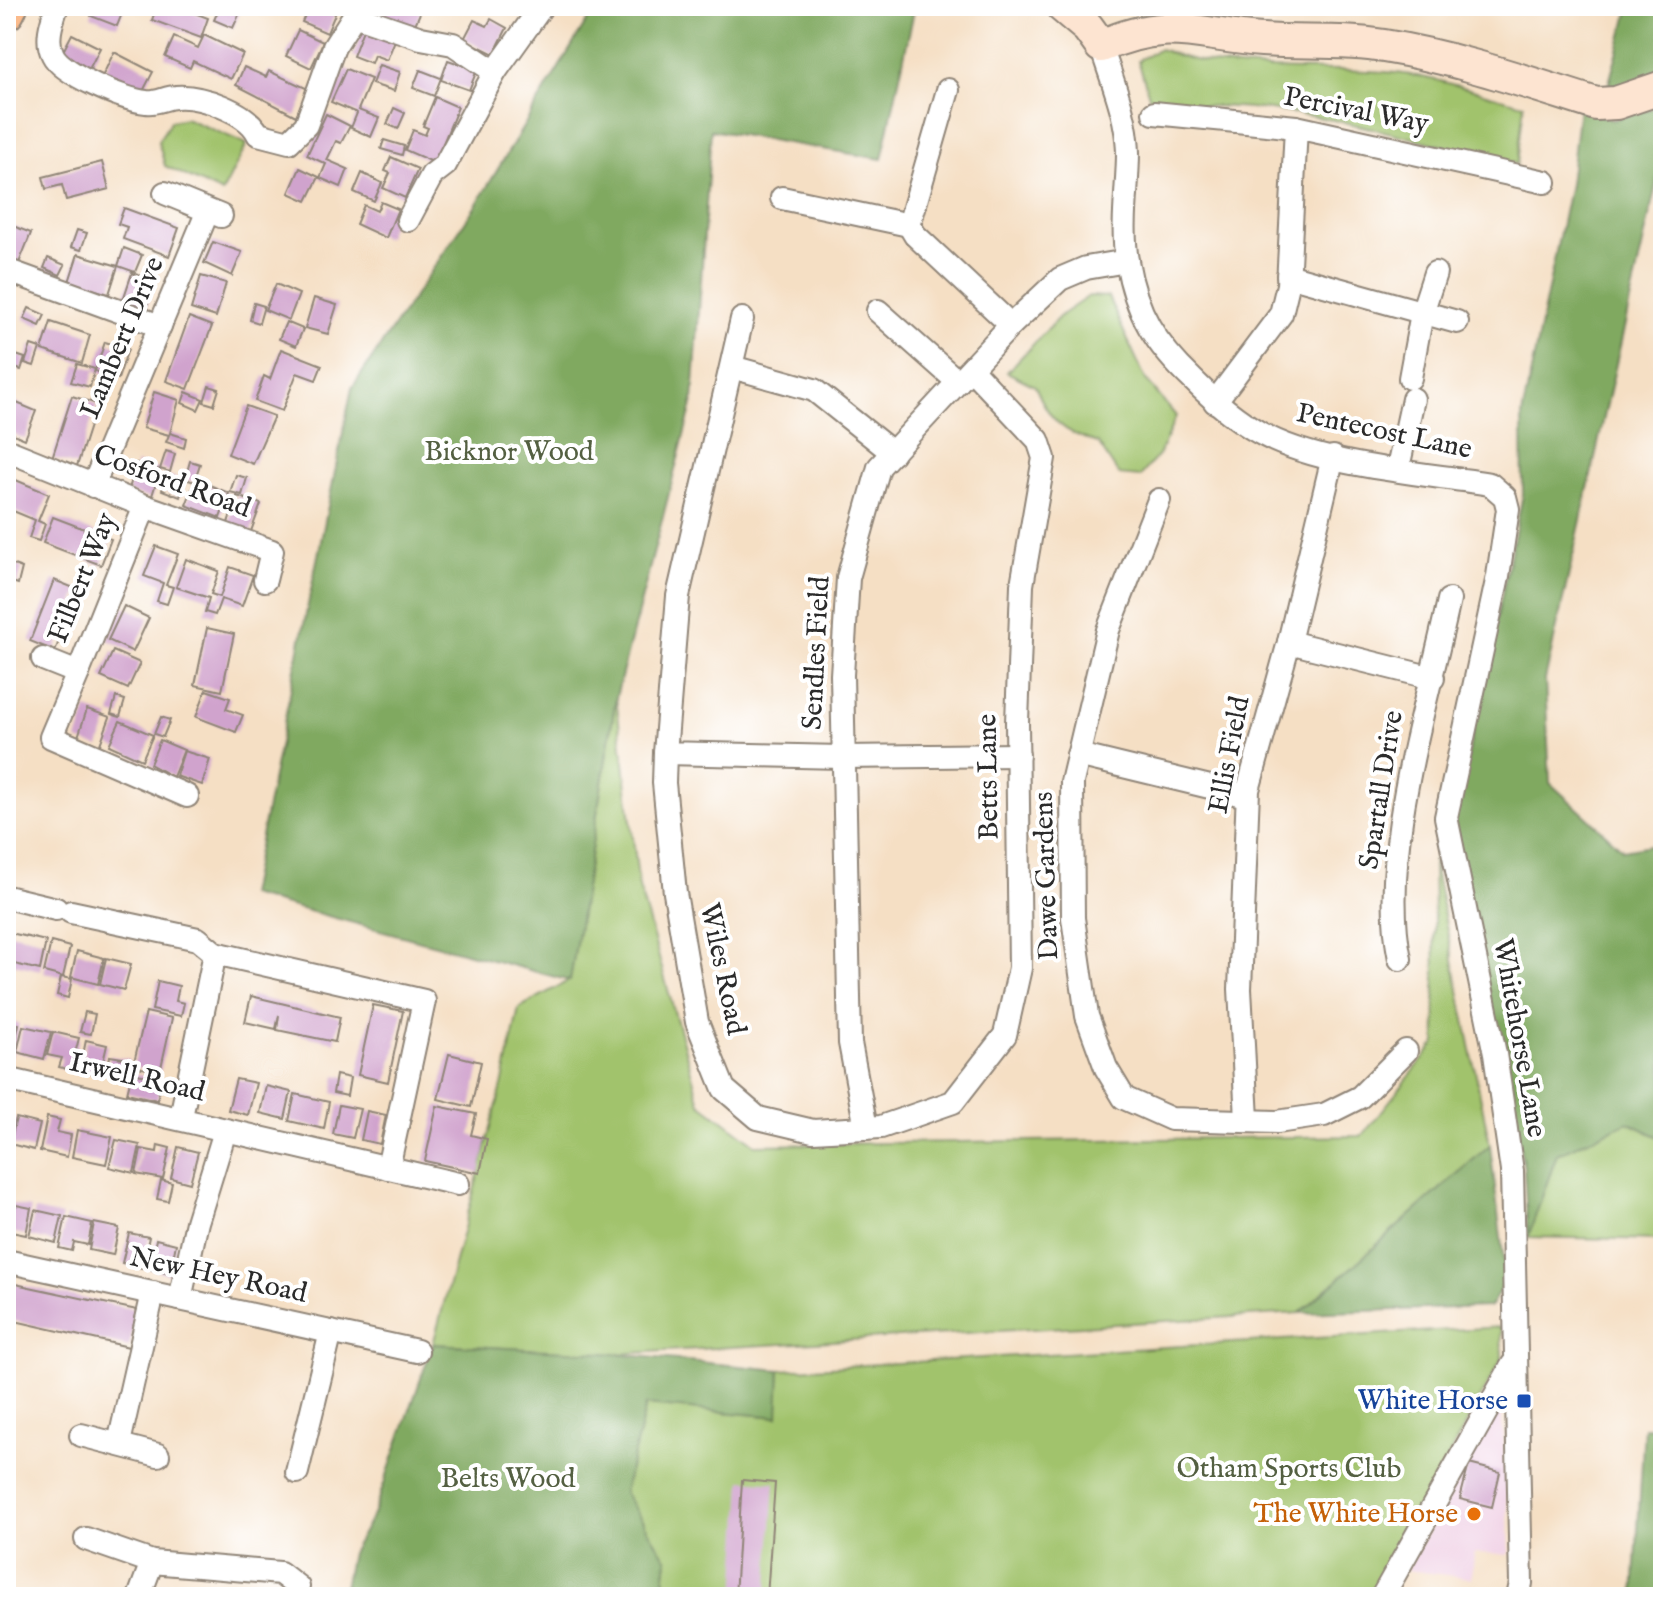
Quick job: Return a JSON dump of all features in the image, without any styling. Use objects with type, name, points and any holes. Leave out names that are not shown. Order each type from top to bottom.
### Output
[{"type":"main road","points":[[6,12],[9,6]]},
{"type":"street","points":[[57,6],[49,42],[52,55],[66,70],[147,103],[186,97],[220,106],[254,126],[258,134],[289,142],[306,125],[334,47],[357,10],[421,38],[453,44],[495,72]]},
{"type":"street","points":[[408,220],[432,175],[445,165],[495,72],[542,6]]},
{"type":"street","points":[[1062,6],[1088,28],[1101,46],[1130,33],[1181,27],[1262,40],[1327,40],[1383,45],[1469,63],[1596,104],[1616,103],[1663,87]]},
{"type":"street","name":"Pentecost Lane","points":[[1101,46],[1124,115],[1128,150],[1124,235],[1127,261],[1136,302],[1161,350],[1215,402],[1261,433],[1333,457],[1490,484],[1505,497]]},
{"type":"street","points":[[909,225],[948,90]]},
{"type":"street","name":"Percival Way","points":[[1154,113],[1296,127],[1545,182]]},
{"type":"street","points":[[1215,402],[1281,314],[1288,275],[1296,127]]},
{"type":"street","name":"Lambert Drive","points":[[93,486],[160,326],[215,215],[165,193]]},
{"type":"street","points":[[782,198],[909,225],[915,235],[1011,325]]},
{"type":"street","name":"Sendles Field","points":[[866,1128],[850,1043],[842,757],[848,578],[879,467],[1011,325],[1060,279],[1086,268],[1127,261]]},
{"type":"street","points":[[6,270],[160,326]]},
{"type":"street","points":[[1398,468],[1422,313],[1435,273]]},
{"type":"street","points":[[1288,275],[1457,322]]},
{"type":"street","name":"Betts Lane","points":[[866,1128],[881,1127],[953,1102],[1005,1035],[1020,968],[1018,755],[1022,585],[1044,458],[1038,440],[965,376],[878,311]]},
{"type":"street","name":"Wiles Road","points":[[742,319],[678,596],[664,783],[675,893],[695,1008],[724,1089],[758,1118],[813,1131],[866,1128]]},
{"type":"street","points":[[732,367],[814,390],[893,453]]},
{"type":"street","name":"Cosford Road","points":[[6,450],[145,506],[272,551],[265,580]]},
{"type":"street","name":"Ellis Field","points":[[1247,1119],[1240,974],[1247,796],[1289,642],[1333,457]]},
{"type":"street","name":"Whitehorse Lane","points":[[1505,497],[1508,509],[1498,576],[1446,817],[1495,1054],[1512,1171],[1521,1583],[1518,1597]]},
{"type":"street","name":"Dawe Gardens","points":[[1159,500],[1108,630],[1072,782],[1073,918],[1087,1016],[1106,1068],[1124,1098],[1171,1119],[1277,1122],[1324,1115],[1360,1097],[1406,1051]]},
{"type":"street","name":"Filbert Way","points":[[145,506],[51,737],[187,796]]},
{"type":"street","name":"Spartall Drive","points":[[1400,959],[1396,938],[1398,844],[1416,746],[1449,600]]},
{"type":"street","name":"Spartall Drive","points":[[1289,642],[1433,678]]},
{"type":"street","name":"Filbert Way","points":[[43,659],[78,673]]},
{"type":"street","points":[[665,753],[842,757],[1018,755]]},
{"type":"street","name":"Dawe Gardens","points":[[1078,755],[1247,796]]},
{"type":"street","points":[[6,897],[198,939],[215,953],[424,1001],[388,1168]]},
{"type":"street","points":[[181,1117],[215,953]]},
{"type":"street","name":"Irwell Road","points":[[6,1079],[181,1117],[225,1131],[197,1222],[180,1299]]},
{"type":"street","points":[[225,1131],[458,1184]]},
{"type":"street","name":"New Hey Road","points":[[6,1261],[417,1351]]},
{"type":"street","points":[[119,1443],[153,1293]]},
{"type":"street","points":[[297,1472],[331,1332]]},
{"type":"street","points":[[1382,1597],[1514,1362]]},
{"type":"street","points":[[81,1435],[158,1455]]},
{"type":"street","points":[[86,1539],[152,1562],[280,1573],[298,1587]]},
{"type":"street","points":[[139,1597],[152,1562]]},
{"type":"shaded area","points":[[1501,1402],[1510,1554],[1474,1553],[1472,1578],[1407,1570]]},
{"type":"green space","name":"Bicknor Wood","points":[[596,6],[915,6],[882,159],[711,130],[693,401],[616,697],[570,981],[249,895],[352,388],[475,207]]},
{"type":"green space","points":[[1630,6],[1663,6],[1663,78],[1606,94]]},
{"type":"green space","points":[[1160,49],[1219,65],[1404,74],[1524,104],[1517,164],[1382,131],[1290,113],[1244,107],[1153,109],[1138,60]]},
{"type":"green space","points":[[1663,105],[1663,176],[1658,177],[1545,680],[1550,783],[1623,850],[1663,843],[1663,1139],[1628,1122],[1557,1154],[1528,1237],[1524,1168],[1454,821],[1523,495],[1522,415],[1570,184],[1579,107],[1612,120]]},
{"type":"green space","points":[[185,118],[247,144],[222,193],[165,166],[158,141],[171,121]]},
{"type":"green space","points":[[1089,296],[1108,297],[1146,380],[1176,416],[1160,453],[1140,477],[1119,475],[1098,443],[1066,430],[1046,408],[1035,386],[1007,372],[1061,315]]},
{"type":"green space","points":[[616,697],[639,887],[700,1103],[756,1145],[1362,1136],[1436,1043],[1433,860],[1490,1145],[1300,1313],[615,1354],[433,1344],[502,1086],[519,1008],[570,980]]},
{"type":"green space","points":[[1628,1122],[1663,1139],[1663,1240],[1528,1237],[1557,1154]]},
{"type":"green space","points":[[1490,1145],[1506,1280],[1490,1307],[1300,1313]]},
{"type":"green space","name":"Otham Sports Club","points":[[1501,1327],[1502,1358],[1372,1597],[662,1597],[667,1560],[624,1492],[646,1405],[777,1417],[780,1370]]},
{"type":"green space","name":"Belts Wood","points":[[433,1344],[604,1353],[780,1370],[778,1417],[646,1405],[624,1492],[667,1560],[662,1597],[342,1597],[351,1553],[373,1515]]},
{"type":"green space","points":[[1644,1427],[1663,1428],[1663,1597],[1634,1597]]},
{"type":"building","points":[[94,6],[125,6],[117,26],[91,16]]},
{"type":"building","points":[[157,6],[176,6],[208,18],[201,38],[152,20]]},
{"type":"building","points":[[220,6],[243,6],[233,28],[214,20]]},
{"type":"building","points":[[309,6],[338,7],[327,33],[302,22]]},
{"type":"building","points":[[381,6],[423,6],[411,34],[375,19]]},
{"type":"building","points":[[491,19],[507,28],[494,54],[464,39],[474,20],[487,26]]},
{"type":"building","points":[[364,27],[395,40],[387,60],[374,55],[371,63],[353,56]]},
{"type":"building","points":[[298,30],[323,42],[311,68],[286,56]]},
{"type":"building","points":[[72,34],[100,48],[86,75],[58,61]]},
{"type":"building","points":[[204,35],[243,54],[231,79],[193,61],[190,68],[165,57],[174,37],[198,48]]},
{"type":"building","points":[[114,52],[153,72],[139,99],[101,79]]},
{"type":"building","points":[[448,60],[477,70],[469,90],[441,80]]},
{"type":"building","points":[[379,65],[400,72],[394,91],[372,84]]},
{"type":"building","points":[[244,67],[266,77],[269,71],[308,89],[296,116],[236,85]]},
{"type":"building","points":[[346,69],[371,79],[358,110],[379,118],[371,137],[351,128],[357,113],[331,102]]},
{"type":"building","points":[[420,70],[441,78],[434,96],[413,88]]},
{"type":"building","points":[[435,97],[458,107],[435,163],[405,150],[413,130],[425,135],[428,128],[423,126]]},
{"type":"building","points":[[394,108],[405,113],[398,129],[387,124]]},
{"type":"building","points":[[326,114],[350,126],[341,143],[336,141],[327,160],[348,169],[341,187],[320,178],[326,164],[307,155]]},
{"type":"building","points":[[384,140],[404,146],[402,155],[381,149]]},
{"type":"building","points":[[391,157],[418,169],[405,198],[383,188],[390,173],[385,171]]},
{"type":"building","points":[[102,162],[109,189],[66,200],[62,185],[46,189],[43,177]]},
{"type":"building","points":[[300,168],[319,177],[307,201],[289,193]]},
{"type":"building","points":[[362,173],[382,183],[374,201],[354,192]]},
{"type":"building","points":[[381,202],[398,209],[386,238],[356,224],[364,205],[377,211]]},
{"type":"building","points":[[124,208],[179,228],[169,256],[123,239],[127,227],[118,224]]},
{"type":"building","points":[[6,214],[11,216],[8,224],[31,233],[19,263],[6,258]]},
{"type":"building","points":[[77,230],[87,233],[81,250],[71,247]]},
{"type":"building","points":[[213,242],[242,252],[232,276],[204,263]]},
{"type":"building","points":[[124,248],[142,255],[135,272],[118,266]]},
{"type":"building","points":[[78,254],[118,266],[109,294],[69,282]]},
{"type":"building","points":[[48,258],[65,265],[60,275],[44,268]]},
{"type":"building","points":[[132,273],[156,281],[145,311],[122,303]]},
{"type":"building","points":[[201,276],[226,283],[216,317],[191,309]]},
{"type":"building","points":[[276,284],[299,294],[289,320],[265,310]]},
{"type":"building","points":[[314,298],[337,305],[328,334],[305,328]]},
{"type":"building","points":[[254,303],[264,306],[259,323],[250,320]]},
{"type":"building","points":[[29,308],[45,315],[40,326],[24,319]]},
{"type":"building","points":[[189,317],[212,326],[188,389],[166,381]]},
{"type":"building","points":[[51,322],[90,335],[82,363],[42,350]]},
{"type":"building","points":[[286,322],[303,329],[296,346],[279,339]]},
{"type":"building","points":[[105,342],[128,349],[118,379],[95,371]]},
{"type":"building","points":[[31,345],[40,348],[34,366],[25,363]]},
{"type":"building","points":[[281,349],[322,365],[316,380],[297,373],[282,411],[255,401],[264,376],[270,379]]},
{"type":"building","points":[[13,354],[25,358],[21,370],[9,366]]},
{"type":"building","points":[[77,364],[95,369],[90,387],[71,382]]},
{"type":"building","points":[[209,386],[219,389],[214,405],[204,402]]},
{"type":"building","points":[[154,392],[179,400],[170,433],[186,438],[184,448],[166,442],[169,435],[143,428]]},
{"type":"building","points":[[186,392],[203,399],[198,410],[182,403]]},
{"type":"building","points":[[72,396],[97,404],[77,466],[52,458]]},
{"type":"building","points":[[12,401],[36,411],[25,439],[6,431],[6,414]]},
{"type":"building","points":[[246,406],[274,416],[253,464],[228,454]]},
{"type":"building","points":[[166,451],[175,454],[170,472],[160,469]]},
{"type":"building","points":[[190,461],[200,464],[195,479],[229,493],[220,518],[186,505],[195,482],[185,479]]},
{"type":"building","points":[[137,463],[160,470],[151,499],[128,492]]},
{"type":"building","points":[[167,475],[185,481],[180,497],[162,490]]},
{"type":"building","points":[[236,475],[247,478],[242,495],[230,492]]},
{"type":"building","points":[[11,478],[49,494],[38,521],[45,524],[39,541],[29,538],[35,520],[6,508],[6,490]]},
{"type":"building","points":[[237,496],[261,504],[250,534],[227,526]]},
{"type":"building","points":[[53,517],[111,539],[101,565],[43,543]]},
{"type":"building","points":[[156,546],[178,554],[166,585],[173,587],[167,604],[157,601],[163,583],[144,576]]},
{"type":"building","points":[[186,559],[219,571],[211,594],[220,597],[230,567],[253,575],[242,606],[221,599],[215,615],[205,612],[209,598],[176,587]]},
{"type":"building","points":[[11,564],[22,568],[18,584],[6,580]]},
{"type":"building","points":[[54,580],[79,590],[55,651],[30,641]]},
{"type":"building","points":[[124,606],[149,618],[133,652],[108,640]]},
{"type":"building","points":[[207,628],[234,634],[222,691],[195,685]]},
{"type":"building","points":[[113,651],[140,663],[128,689],[101,677]]},
{"type":"building","points":[[206,690],[230,698],[226,709],[243,715],[236,732],[196,717]]},
{"type":"building","points":[[116,697],[125,700],[120,717],[111,714]]},
{"type":"building","points":[[87,709],[110,717],[99,747],[77,740]]},
{"type":"building","points":[[161,717],[170,720],[163,737],[154,734]]},
{"type":"building","points":[[120,721],[153,735],[142,760],[109,745]]},
{"type":"building","points":[[160,740],[184,750],[173,777],[150,764]]},
{"type":"building","points":[[184,751],[210,759],[202,785],[176,776]]},
{"type":"building","points":[[6,932],[46,941],[40,970],[6,962]]},
{"type":"building","points":[[51,942],[70,947],[63,977],[44,972]]},
{"type":"building","points":[[77,951],[104,958],[98,984],[71,977]]},
{"type":"building","points":[[106,958],[131,964],[124,990],[100,984]]},
{"type":"building","points":[[61,977],[72,979],[68,998],[57,995]]},
{"type":"building","points":[[158,981],[179,986],[176,1001],[184,1003],[181,1016],[152,1010]]},
{"type":"building","points":[[251,996],[340,1017],[335,1042],[277,1030],[279,1015],[276,1029],[245,1022]]},
{"type":"building","points":[[373,1005],[403,1011],[388,1082],[358,1075]]},
{"type":"building","points":[[85,1012],[95,1014],[91,1034],[80,1032]]},
{"type":"building","points":[[146,1012],[172,1018],[160,1072],[133,1066]]},
{"type":"building","points":[[6,1022],[19,1024],[12,1056],[6,1055]]},
{"type":"building","points":[[23,1026],[51,1032],[44,1059],[17,1052]]},
{"type":"building","points":[[53,1032],[79,1038],[71,1070],[59,1067],[62,1058],[47,1055]]},
{"type":"building","points":[[86,1040],[107,1045],[100,1075],[80,1070]]},
{"type":"building","points":[[449,1054],[481,1062],[471,1107],[438,1099]]},
{"type":"building","points":[[110,1056],[129,1059],[127,1071],[108,1067]]},
{"type":"building","points":[[132,1073],[162,1079],[157,1100],[127,1093]]},
{"type":"building","points":[[336,1075],[350,1078],[347,1096],[333,1093]]},
{"type":"building","points":[[236,1079],[256,1083],[248,1115],[228,1110]]},
{"type":"building","points":[[266,1086],[291,1092],[285,1119],[260,1113]]},
{"type":"building","points":[[295,1094],[329,1102],[324,1129],[289,1121]]},
{"type":"building","points":[[339,1105],[360,1109],[353,1138],[333,1134]]},
{"type":"building","points":[[437,1106],[476,1114],[471,1135],[487,1139],[480,1173],[425,1161]]},
{"type":"building","points":[[367,1111],[386,1115],[380,1144],[361,1140]]},
{"type":"building","points":[[47,1117],[60,1120],[57,1132],[71,1135],[67,1157],[40,1151]]},
{"type":"building","points":[[16,1118],[40,1124],[34,1150],[10,1144]]},
{"type":"building","points":[[77,1130],[112,1137],[106,1164],[72,1157]]},
{"type":"building","points":[[116,1140],[140,1145],[134,1173],[109,1167]]},
{"type":"building","points":[[158,1145],[170,1148],[163,1179],[136,1174],[141,1149],[157,1152]]},
{"type":"building","points":[[178,1147],[198,1152],[190,1183],[171,1178]]},
{"type":"building","points":[[161,1180],[172,1183],[168,1201],[157,1199]]},
{"type":"building","points":[[6,1203],[31,1208],[26,1235],[6,1231]]},
{"type":"building","points":[[35,1210],[62,1216],[56,1243],[29,1236]]},
{"type":"building","points":[[66,1217],[92,1223],[88,1245],[74,1242],[72,1251],[59,1248]]},
{"type":"building","points":[[94,1223],[119,1228],[113,1255],[89,1250]]},
{"type":"building","points":[[129,1233],[149,1237],[142,1268],[122,1263]]},
{"type":"building","points":[[156,1239],[176,1244],[170,1274],[150,1269]]},
{"type":"building","points":[[6,1282],[137,1310],[129,1347],[6,1319]]},
{"type":"building","points":[[1469,1464],[1500,1472],[1492,1507],[1460,1499]]},
{"type":"building","points":[[742,1480],[775,1483],[767,1597],[735,1597]]},
{"type":"place","name":"White Horse","points":[[1524,1401]]},
{"type":"place","name":"The White Horse","points":[[1474,1514]]}]
